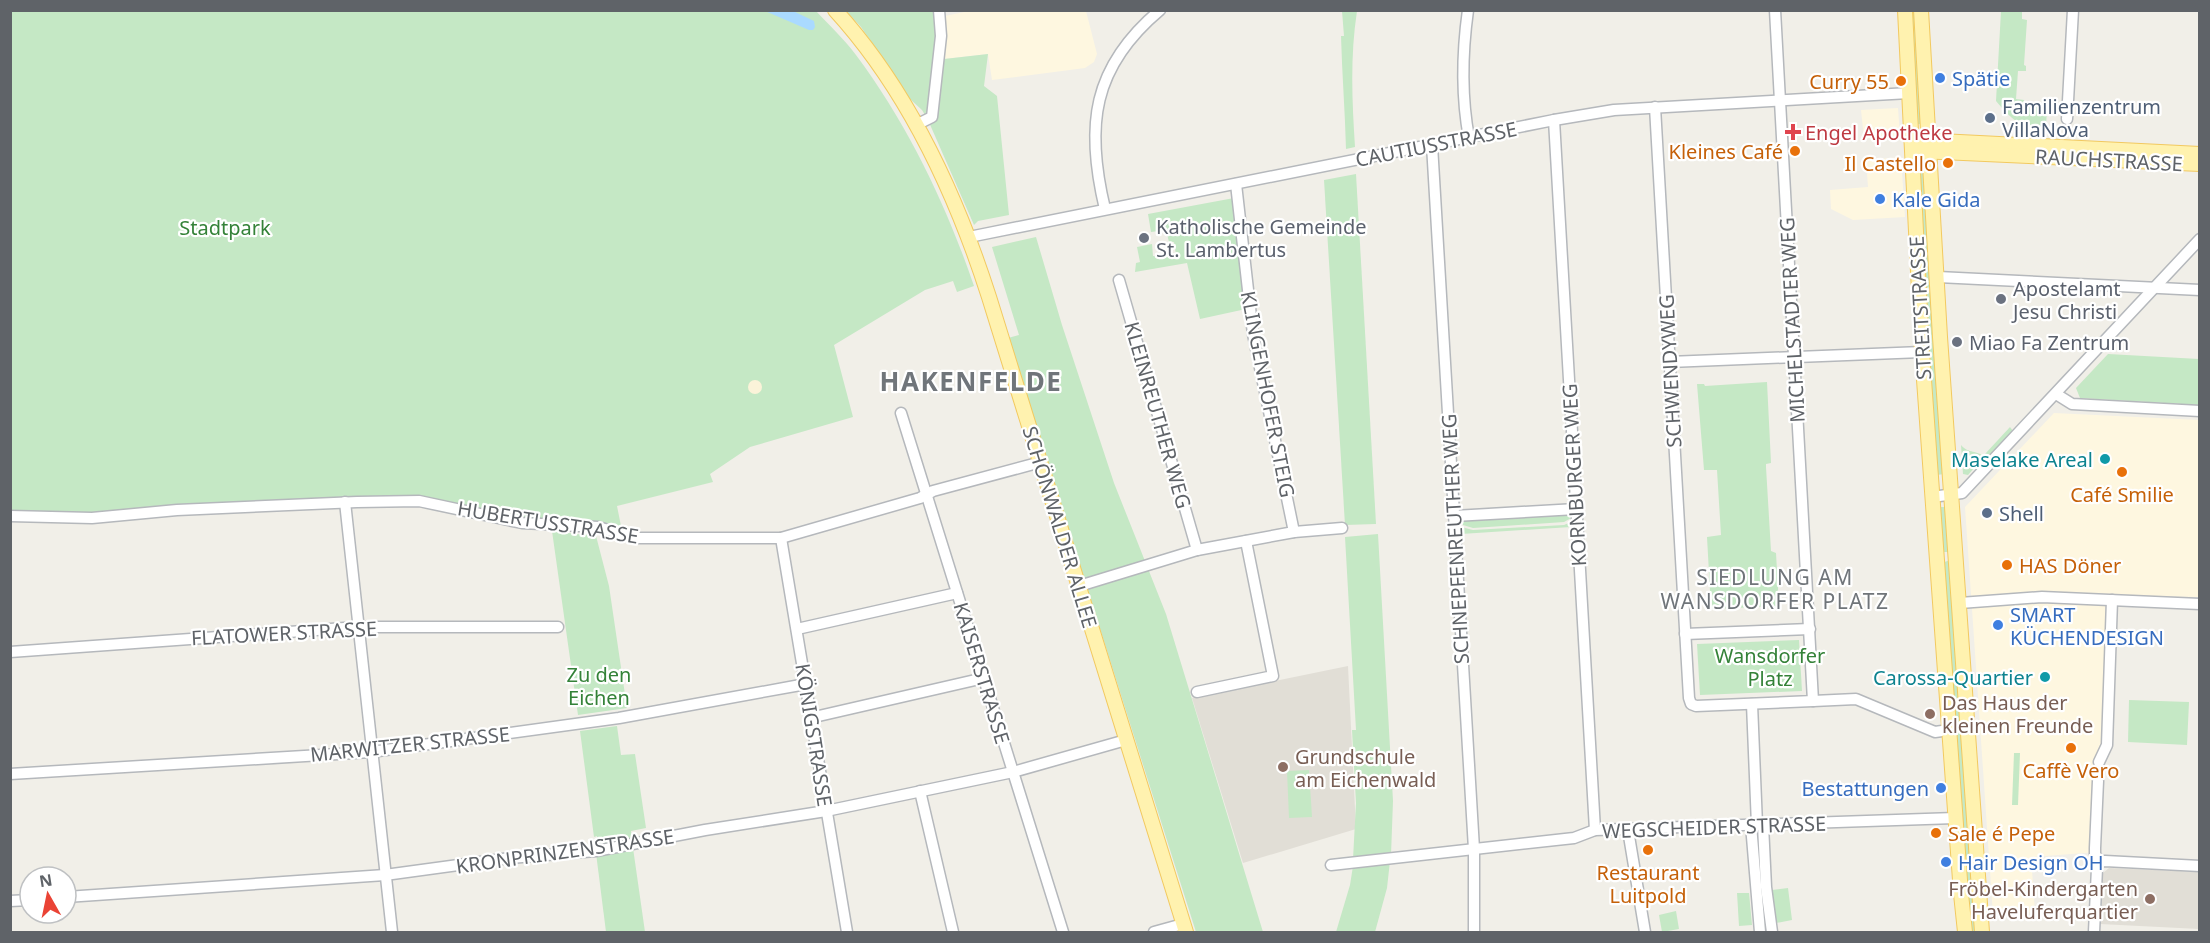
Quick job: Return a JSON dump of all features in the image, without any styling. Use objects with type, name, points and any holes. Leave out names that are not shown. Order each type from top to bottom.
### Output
[{"type":"main road","name":"SCHÖNWALDER ALLEE","points":[[835,10],[870,51],[896,89],[941,172],[969,237],[1185,928]]},
{"type":"main road","name":"STREITSTRASSE","points":[[1905,10],[1922,352],[1965,933]]},
{"type":"main road","name":"STREITSTRASSE","points":[[1921,10],[1982,933]]},
{"type":"main road","name":"RAUCHSTRASSE","points":[[1929,145],[2199,164]]},
{"type":"main road","name":"RAUCHSTRASSE","points":[[1911,146],[2199,154]]},
{"type":"street","points":[[916,125],[932,117],[941,36],[939,10]]},
{"type":"street","points":[[1105,209],[1095,141],[1095,122],[1101,92],[1110,68],[1122,48],[1160,10]]},
{"type":"street","points":[[1468,10],[1462,58],[1464,104],[1469,138]]},
{"type":"street","name":"MICHELSTADTER WEG","points":[[1775,10],[1810,628]]},
{"type":"street","points":[[2067,119],[2073,10]]},
{"type":"street","name":"CAUTIUSSTRASSE","points":[[969,237],[1614,110],[1909,93]]},
{"type":"street","name":"SCHWENDYWEG","points":[[1655,107],[1685,634]]},
{"type":"street","name":"KORNBURGER WEG","points":[[1554,120],[1594,830]]},
{"type":"street","name":"SCHNEPFENREUTHER WEG","points":[[1432,145],[1474,849],[1474,933]]},
{"type":"street","name":"KLINGENHOFER STEIG","points":[[1236,184],[1253,334],[1294,532]]},
{"type":"street","points":[[1932,497],[1962,494],[2199,239]]},
{"type":"street","points":[[1938,277],[2199,290]]},
{"type":"street","name":"KLEINREUTHER WEG","points":[[1119,280],[1197,550]]},
{"type":"street","points":[[1669,362],[1922,352]]},
{"type":"street","points":[[2056,394],[2072,404],[2199,411]]},
{"type":"street","name":"KAISERSTRASSE","points":[[901,413],[1063,933]]},
{"type":"street","name":"HUBERTUSSTRASSE","points":[[10,516],[92,518],[177,510],[419,501],[522,523],[598,527],[635,538],[782,538],[933,491],[1041,462]]},
{"type":"street","points":[[345,502],[392,933]]},
{"type":"street","points":[[1454,516],[1576,509]]},
{"type":"street","points":[[1079,586],[1197,550],[1294,532],[1342,528]]},
{"type":"street","name":"KÖNIGSTRASSE","points":[[782,538],[847,933]]},
{"type":"street","points":[[1197,692],[1273,676],[1246,541]]},
{"type":"street","points":[[797,629],[957,593]]},
{"type":"street","points":[[1960,603],[2042,597],[2199,604]]},
{"type":"street","points":[[2099,762],[2107,745],[2112,600]]},
{"type":"street","name":"FLATOWER STRASSE","points":[[10,652],[358,627],[558,627]]},
{"type":"street","points":[[1813,701],[1810,628],[1685,634],[1689,698],[1691,704],[1696,706],[1752,704],[1856,699],[1935,732],[1949,730]]},
{"type":"street","points":[[810,718],[984,678]]},
{"type":"street","name":"MARWITZER STRASSE","points":[[10,774],[371,752],[619,718],[806,684]]},
{"type":"street","points":[[1752,704],[1760,933]]},
{"type":"street","name":"KRONPRINZENSTRASSE","points":[[78,896],[385,875],[510,858],[596,851],[705,830],[826,811],[1013,771],[1126,740]]},
{"type":"street","points":[[2094,933],[2099,862],[2094,848],[2098,781]]},
{"type":"street","points":[[920,791],[952,933]]},
{"type":"street","name":"WEGSCHEIDER STRASSE","points":[[1331,865],[1574,838],[1594,830],[1955,818]]},
{"type":"street","points":[[1757,825],[1772,933]]},
{"type":"street","points":[[1628,830],[1645,933]]},
{"type":"street","points":[[2099,862],[2199,866]]},
{"type":"street","points":[[1154,933],[1185,928]]},
{"type":"shaded area","points":[[974,10],[1086,11],[1097,54],[1094,62],[1085,68],[992,80],[988,54],[944,59],[945,16]]},
{"type":"shaded area","points":[[1898,108],[1900,136],[1864,138],[1861,110]]},
{"type":"shaded area","points":[[1901,157],[1905,217],[1853,220],[1831,209],[1830,190],[1868,187],[1866,160]]},
{"type":"shaded area","points":[[2054,413],[2199,420],[2199,597],[2106,595],[2098,852],[2031,857],[2035,912],[1993,915],[1965,507]]},
{"type":"shaded area","name":"Grundschule am Eichenwald","points":[[1348,666],[1356,829],[1243,863],[1192,698]]},
{"type":"shaded area","name":"Fröbel-Kindergarten Haveluferquartier","points":[[2109,868],[2199,872],[2199,929],[2100,924],[2102,874]]},
{"type":"green space","name":"Stadtpark","points":[[11,11],[816,11],[856,55],[909,137],[938,195],[974,286],[957,292],[953,281],[925,290],[834,345],[853,417],[750,447],[710,474],[713,482],[617,506],[621,526],[541,520],[490,513],[428,497],[154,506],[110,513],[11,512]]},
{"type":"green space","points":[[846,11],[935,11],[938,34],[946,35],[944,59],[988,54],[984,86],[997,96],[1009,215],[978,221],[974,225],[928,120],[922,110],[910,99],[861,27]]},
{"type":"green space","points":[[1342,11],[1357,11],[1352,79],[1355,147],[1346,149],[1341,36],[1344,36]]},
{"type":"green space","points":[[1909,11],[1917,11],[1924,124],[1915,124]]},
{"type":"green space","points":[[2001,11],[2022,11],[2022,19],[2027,20],[2024,65],[2026,71],[2018,71],[2016,99],[2024,100],[2023,105],[2047,107],[2046,129],[2037,129],[2017,122],[1996,101]]},
{"type":"green space","points":[[1918,168],[1926,168],[1932,287],[1924,288]]},
{"type":"green space","points":[[1356,174],[1376,524],[1345,525],[1324,180]]},
{"type":"green space","points":[[1234,198],[1246,309],[1200,319],[1187,263],[1135,272],[1136,263],[1140,262],[1137,247],[1152,244],[1153,256],[1157,259],[1176,255],[1174,242],[1169,242],[1166,230],[1151,232],[1148,214]]},
{"type":"green space","points":[[1036,237],[1062,325],[1114,483],[1166,614],[1263,932],[1196,932],[1008,338],[1019,335],[992,247]]},
{"type":"green space","points":[[1933,292],[1945,474],[1936,475],[1924,293]]},
{"type":"green space","points":[[2108,354],[2199,359],[2199,405],[2080,398],[2076,388]]},
{"type":"green space","points":[[1767,382],[1771,463],[1766,464],[1766,467],[1771,551],[1776,553],[1779,606],[1711,609],[1707,537],[1721,535],[1717,470],[1704,470],[1697,384],[1705,386]]},
{"type":"green space","points":[[2010,427],[2013,431],[1988,457],[1985,454]]},
{"type":"green space","points":[[1961,445],[1984,457],[1968,475],[1963,474]]},
{"type":"green space","points":[[1939,507],[1946,507],[1949,552],[1943,552]]},
{"type":"green space","points":[[1567,512],[1573,517],[1564,522],[1473,528],[1461,522],[1466,519]]},
{"type":"green space","points":[[1571,522],[1571,527],[1461,534],[1461,527],[1473,530],[1564,525]]},
{"type":"green space","name":"Zu den Eichen","points":[[552,531],[585,535],[595,532],[609,586],[627,708],[578,715]]},
{"type":"green space","points":[[1378,534],[1393,801],[1391,855],[1353,859],[1356,803],[1352,730],[1356,730],[1345,537]]},
{"type":"green space","points":[[1950,560],[1977,932],[1971,932],[1942,563]]},
{"type":"green space","name":"Wansdorfer Platz","points":[[1799,640],[1802,691],[1700,695],[1697,644]]},
{"type":"green space","points":[[2129,700],[2189,702],[2187,745],[2128,742]]},
{"type":"green space","name":"Zu den Eichen","points":[[617,726],[621,755],[635,754],[646,828],[631,831],[632,839],[597,845],[580,731]]},
{"type":"green space","points":[[2014,753],[2020,753],[2018,805],[2012,805]]},
{"type":"green space","points":[[1309,770],[1312,817],[1289,818],[1287,771]]},
{"type":"green space","points":[[633,848],[645,932],[606,932],[596,853]]},
{"type":"green space","points":[[1390,861],[1387,888],[1375,932],[1336,932],[1350,885],[1353,866]]},
{"type":"green space","points":[[1788,888],[1792,920],[1776,923],[1772,890]]},
{"type":"green space","points":[[1737,893],[1749,893],[1752,925],[1739,926]]},
{"type":"green space","points":[[1676,911],[1679,929],[1662,932],[1659,915]]},
{"type":"sand","points":[[755,380],[760,382],[762,387],[760,392],[755,394],[750,392],[748,387],[750,382]]},
{"type":"water","points":[[765,11],[793,11],[814,21],[815,27],[809,30]]},
{"type":"tunnel","points":[[2098,781],[2099,762]]},
{"type":"place","name":"Spätie","points":[[1940,78]]},
{"type":"place","name":"Curry 55","points":[[1901,81]]},
{"type":"place","name":"Familienzentrum VillaNova","points":[[1990,118]]},
{"type":"place","name":"Engel Apotheke","points":[[1793,132]]},
{"type":"place","name":"Kleines Café","points":[[1795,151]]},
{"type":"place","name":"Il Castello","points":[[1948,163]]},
{"type":"place","name":"Kale Gida","points":[[1880,199]]},
{"type":"place","name":"Katholische Gemeinde St. Lambertus","points":[[1144,238]]},
{"type":"place","name":"Apostelamt Jesu Christi","points":[[2001,299]]},
{"type":"place","name":"Miao Fa Zentrum","points":[[1957,342]]},
{"type":"place","name":"Maselake Areal","points":[[2105,459]]},
{"type":"place","name":"Café Smilie","points":[[2122,472]]},
{"type":"place","name":"Shell","points":[[1987,513]]},
{"type":"place","name":"HAS Döner","points":[[2007,565]]},
{"type":"place","name":"SMART KÜCHENDESIGN","points":[[1998,625]]},
{"type":"place","name":"Carossa-Quartier","points":[[2045,677]]},
{"type":"place","name":"Das Haus der kleinen Freunde","points":[[1930,714]]},
{"type":"place","name":"Caffè Vero","points":[[2071,748]]},
{"type":"place","name":"Grundschule am Eichenwald","points":[[1283,767]]},
{"type":"place","name":"Bestattungen","points":[[1941,788]]},
{"type":"place","name":"Sale é Pepe","points":[[1936,833]]},
{"type":"place","name":"Restaurant Luitpold","points":[[1648,850]]},
{"type":"place","name":"Hair Design OH","points":[[1946,862]]},
{"type":"place","name":"Fröbel-Kindergarten Haveluferquartier","points":[[2150,899]]},
{"type":"district","name":"HAKENFELDE","points":[[971,381]]},
{"type":"district","name":"SIEDLUNG AM WANSDORFER PLATZ","points":[[1775,589]]}]
